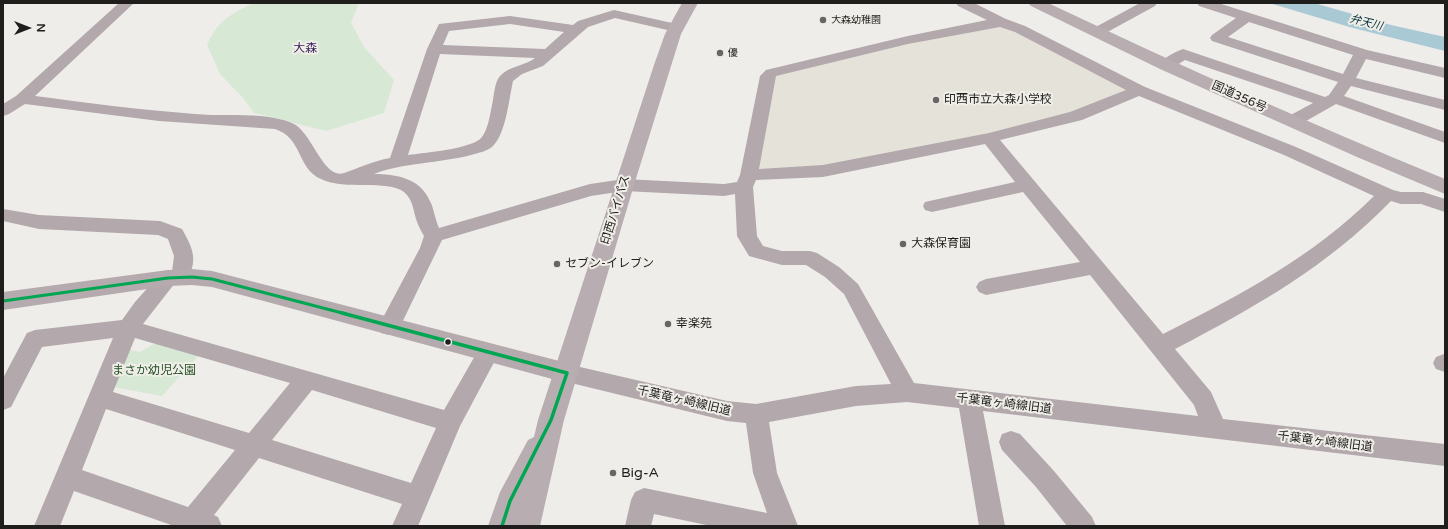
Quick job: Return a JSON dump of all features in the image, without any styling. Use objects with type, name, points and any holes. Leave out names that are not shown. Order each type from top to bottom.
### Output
[{"type":"highway","name":"印西バイパス","points":[[526,526],[551,420],[567,373],[624,185],[662,65],[676,28],[690,3]]},
{"type":"highway","name":"国道356号","points":[[1036,3],[1095,41],[1166,65],[1445,187]]},
{"type":"highway","name":"印西バイパス","points":[[502,526],[510,501],[551,420]]},
{"type":"main road","points":[[3,301],[174,277],[212,279],[567,373]]},
{"type":"street","points":[[3,111],[22,99],[127,3]]},
{"type":"street","points":[[963,3],[1070,53],[1139,90],[1290,151],[1387,194],[1401,198],[1423,198],[1445,206]]},
{"type":"street","points":[[1118,3],[1136,11]]},
{"type":"street","points":[[1070,53],[1079,52],[1136,11],[1150,3]]},
{"type":"street","points":[[1204,3],[1362,53],[1419,60],[1445,73]]},
{"type":"street","points":[[346,179],[370,168],[474,149],[488,141],[494,127],[505,80],[518,71],[538,63],[583,24],[614,14],[676,28]]},
{"type":"street","points":[[1247,17],[1217,38],[1347,80],[1445,105]]},
{"type":"street","points":[[397,162],[434,49],[444,27],[492,24],[510,20],[577,30]]},
{"type":"street","points":[[908,392],[850,289],[832,272],[810,258],[782,258],[756,251],[748,236],[746,181],[768,76],[908,40],[1001,22]]},
{"type":"street","points":[[434,49],[549,54]]},
{"type":"street","points":[[1293,121],[1330,100],[1347,80],[1362,53]]},
{"type":"street","points":[[1166,65],[1183,54],[1445,138]]},
{"type":"street","points":[[434,236],[590,190],[624,185],[724,190],[746,181],[823,171],[989,138],[1076,116],[1139,90]]},
{"type":"street","points":[[22,99],[135,114],[205,120],[268,123],[287,127],[300,136],[315,165],[325,174],[346,179],[398,181],[410,186],[420,198],[427,222],[434,236],[430,248],[389,327]]},
{"type":"street","points":[[989,138],[1203,399],[1216,429]]},
{"type":"street","points":[[932,206],[1028,185]]},
{"type":"street","points":[[1160,346],[1231,309],[1303,265],[1350,230],[1387,194]]},
{"type":"street","points":[[3,215],[39,222],[160,228],[175,234],[185,253],[184,269],[160,289],[142,308],[128,328],[47,526]]},
{"type":"street","points":[[986,287],[1094,267]]},
{"type":"street","points":[[3,400],[8,380],[35,339],[128,328],[307,379],[450,422]]},
{"type":"street","points":[[405,526],[450,422],[488,353]]},
{"type":"street","name":"千葉竜ヶ崎線旧道","points":[[567,373],[727,411],[756,414],[856,396],[908,392],[1445,455]]},
{"type":"street","points":[[68,477],[201,523],[253,445],[307,379]]},
{"type":"street","points":[[99,397],[418,497]]},
{"type":"street","points":[[969,399],[992,526]]},
{"type":"street","points":[[756,414],[765,472],[785,526]]},
{"type":"street","points":[[1011,442],[1045,479],[1083,526]]},
{"type":"street","points":[[638,526],[644,500],[756,525]]},
{"type":"shaded area","name":"印西市立大森小学校","points":[[992,25],[1007,25],[1130,91],[1079,110],[1009,130],[828,167],[763,170],[756,164],[775,75]]},
{"type":"green space","points":[[253,3],[359,3],[351,23],[364,47],[394,80],[384,113],[326,131],[254,113],[243,98],[220,74],[207,45],[211,36],[220,24],[237,11]]},
{"type":"green space","name":"まさか幼児公園","points":[[158,342],[201,353],[162,396],[113,387],[127,349],[140,352]]},
{"type":"water","name":"弁天川","points":[[1269,3],[1314,3],[1391,25],[1445,37],[1445,51],[1353,28]]},
{"type":"transit line","points":[[3,301],[168,278],[192,277],[212,279],[567,373]]},
{"type":"transit line","points":[[502,526],[510,501],[551,420],[567,373]]},
{"type":"place","name":"大森幼稚園","points":[[823,20]]},
{"type":"place","name":"優","points":[[720,53]]},
{"type":"place","name":"印西市立大森小学校","points":[[936,100]]},
{"type":"place","name":"大森保育園","points":[[903,244]]},
{"type":"place","name":"セブン-イレブン","points":[[557,264]]},
{"type":"place","name":"幸楽苑","points":[[668,324]]},
{"type":"place","name":"Big-A","points":[[613,473]]},
{"type":"district","name":"大森","points":[[305,49]]}]
